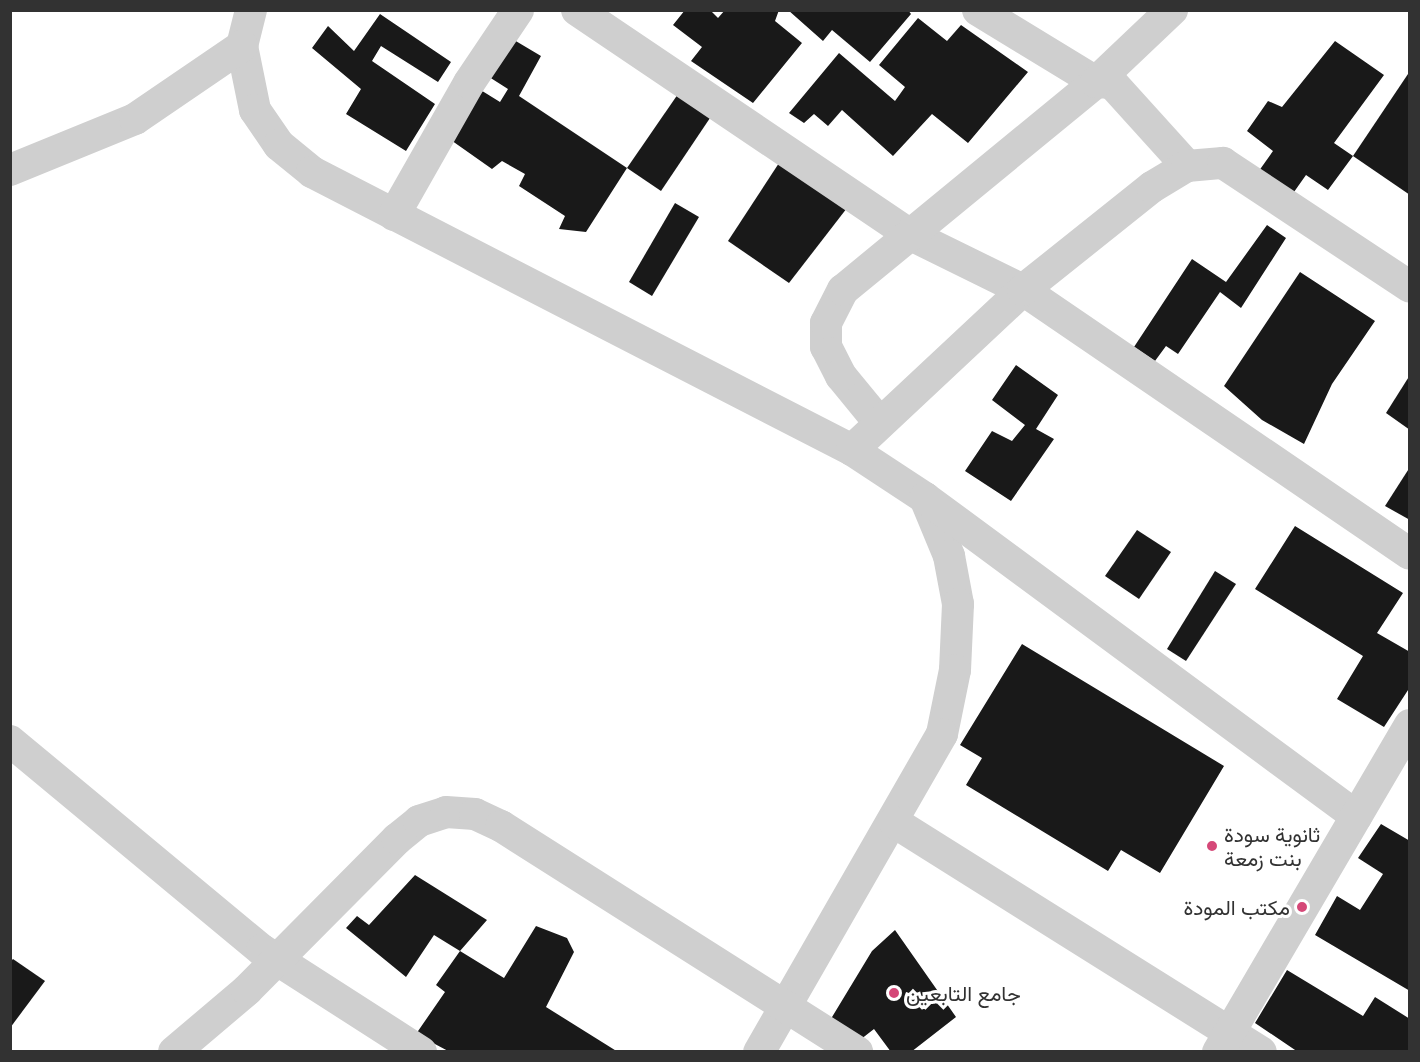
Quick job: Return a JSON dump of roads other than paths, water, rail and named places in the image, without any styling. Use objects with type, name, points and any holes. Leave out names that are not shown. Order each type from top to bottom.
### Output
[{"type":"street","points":[[250,10],[242,46],[255,110],[279,145],[312,172],[852,450],[925,498],[1356,816]]},
{"type":"street","points":[[394,215],[468,83],[518,10]]},
{"type":"street","points":[[577,10],[909,234],[1023,290],[1410,555]]},
{"type":"street","points":[[978,10],[1096,82],[1112,83],[1187,166]]},
{"type":"street","points":[[878,421],[841,376],[826,347],[826,323],[843,290],[1096,82],[1172,10]]},
{"type":"street","points":[[10,170],[135,119],[242,46]]},
{"type":"street","points":[[852,450],[878,421],[1023,290],[1152,187],[1187,166],[1223,163],[1406,276]]},
{"type":"street","points":[[759,1052],[894,822],[942,734],[955,670],[958,604],[949,556],[925,498]]},
{"type":"street","points":[[1224,1042],[1410,725]]},
{"type":"street","points":[[10,741],[277,961],[421,1052]]},
{"type":"street","points":[[174,1052],[277,961],[419,821],[447,812],[475,814],[857,1052]]},
{"type":"street","points":[[894,822],[1224,1042],[1261,1052]]},
{"type":"place","name":"ثانوية سودة بنت زمعة","points":[[1212,846]]},
{"type":"place","name":"مكتب المودة","points":[[1302,907]]},
{"type":"place","name":"جامع التابعين","points":[[894,993]]}]
